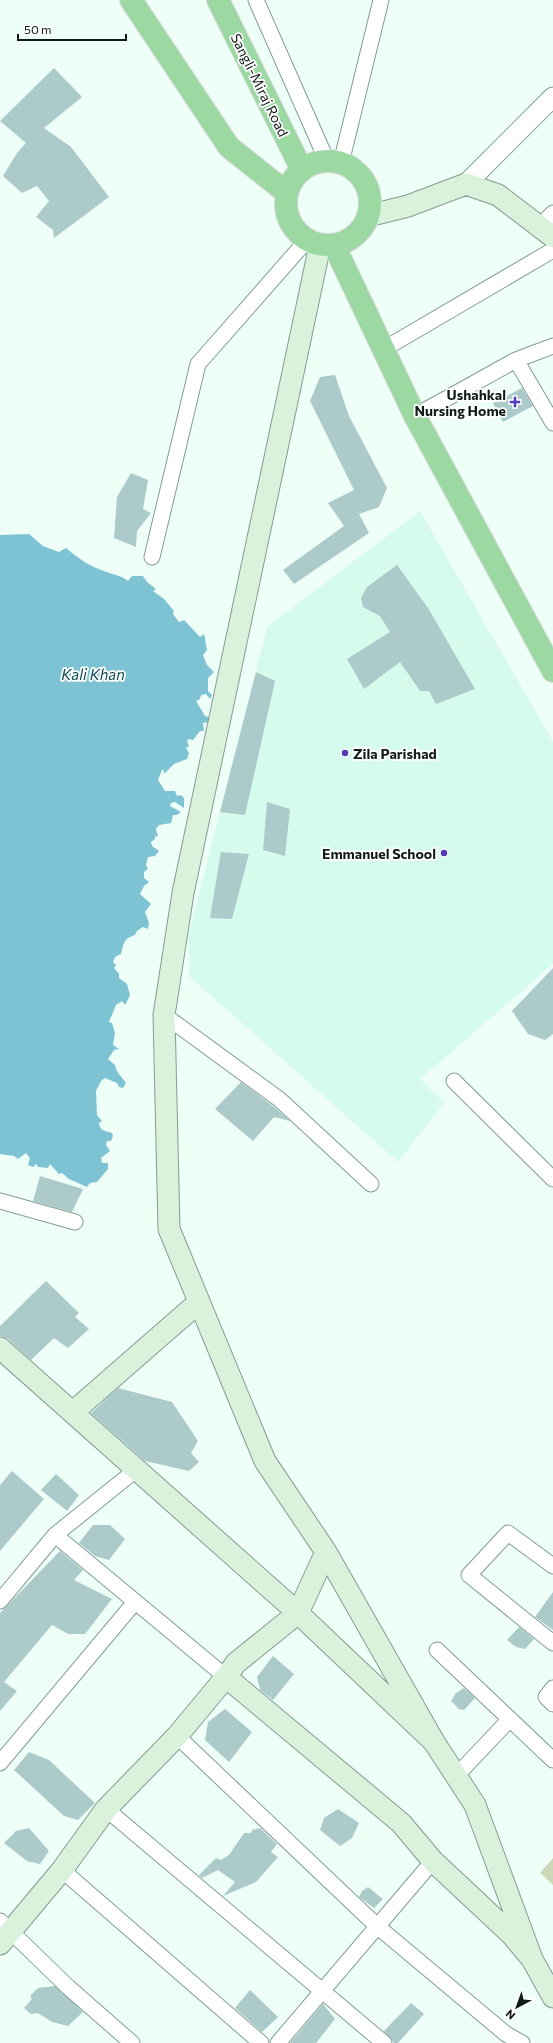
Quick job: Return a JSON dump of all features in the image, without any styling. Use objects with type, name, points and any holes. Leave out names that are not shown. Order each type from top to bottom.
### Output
[{"type":"highway","points":[[131,0],[229,147],[287,193]]},
{"type":"highway","name":"Sangli-Miraj Road","points":[[218,0],[302,170]]},
{"type":"highway","points":[[334,162],[364,180],[370,192],[371,207],[359,232],[348,241],[321,243],[297,231],[289,219],[286,206],[287,193],[293,180],[302,170],[334,162]]},
{"type":"highway","points":[[321,243],[384,349],[415,416],[553,671]]},
{"type":"main road","points":[[368,216],[408,206],[466,184],[498,195],[549,225]]},
{"type":"main road","points":[[321,243],[183,893],[164,1015],[169,1229],[265,1461],[326,1552],[434,1742],[475,1806],[532,1959],[553,1998]]},
{"type":"main road","points":[[73,1412],[199,1302]]},
{"type":"main road","points":[[0,1348],[298,1613],[434,1742]]},
{"type":"main road","points":[[3,1932],[62,1870],[106,1809],[177,1736],[236,1663],[298,1613],[326,1552]]},
{"type":"main road","points":[[226,1677],[401,1823],[433,1861],[511,1934],[532,1959]]},
{"type":"street","points":[[256,0],[334,162]]},
{"type":"street","points":[[334,162],[381,0]]},
{"type":"street","points":[[466,184],[553,97]]},
{"type":"street","points":[[152,557],[198,364],[321,243]]},
{"type":"street","points":[[384,349],[553,250]]},
{"type":"street","points":[[415,416],[516,360],[553,346]]},
{"type":"street","points":[[516,360],[553,423]]},
{"type":"street","points":[[164,1015],[279,1099],[371,1184]]},
{"type":"street","points":[[454,1081],[553,1178]]},
{"type":"street","points":[[0,1201],[75,1222]]},
{"type":"street","points":[[0,1601],[55,1536],[137,1469]]},
{"type":"street","points":[[553,1566],[508,1533],[469,1575],[553,1643]]},
{"type":"street","points":[[55,1536],[226,1677]]},
{"type":"street","points":[[0,1763],[135,1602]]},
{"type":"street","points":[[437,1650],[553,1760]]},
{"type":"street","points":[[553,1688],[546,1697],[553,1704]]},
{"type":"street","points":[[456,1776],[510,1720]]},
{"type":"street","points":[[177,1736],[378,1927],[506,2034],[522,2043]]},
{"type":"street","points":[[106,1809],[384,2043]]},
{"type":"street","points":[[278,2043],[433,1861]]},
{"type":"street","points":[[62,1870],[259,2042]]},
{"type":"street","points":[[3,1932],[132,2043]]},
{"type":"shaded area","points":[[420,511],[553,742],[553,964],[420,1079],[444,1103],[398,1162],[189,976],[189,933],[267,627]]},
{"type":"shaded area","points":[[553,1858],[553,1885],[540,1873]]},
{"type":"water","name":"Kali Khan","points":[[29,534],[43,546],[59,552],[66,548],[89,564],[123,577],[128,581],[132,576],[143,576],[147,582],[156,589],[153,591],[164,599],[174,611],[173,614],[179,622],[184,620],[200,637],[204,634],[207,650],[203,655],[207,665],[214,672],[208,678],[208,691],[212,695],[210,699],[206,694],[201,695],[200,699],[196,701],[205,716],[212,718],[209,722],[203,723],[204,731],[200,731],[193,740],[189,739],[187,741],[189,746],[186,748],[189,753],[187,759],[174,764],[164,774],[164,770],[162,770],[158,780],[165,791],[175,791],[177,796],[181,795],[184,798],[184,808],[175,802],[171,803],[170,806],[181,812],[177,815],[173,815],[171,823],[159,825],[156,829],[158,837],[155,836],[155,839],[151,842],[152,846],[159,851],[155,856],[148,857],[146,865],[148,869],[144,872],[144,878],[149,882],[144,886],[140,894],[151,904],[145,912],[149,923],[148,929],[143,927],[137,931],[135,935],[126,940],[121,954],[115,957],[113,962],[116,965],[114,968],[119,974],[119,978],[127,984],[130,995],[125,1005],[122,1001],[116,1005],[109,1022],[112,1023],[115,1033],[113,1045],[119,1049],[114,1050],[108,1059],[115,1065],[126,1083],[123,1088],[119,1087],[117,1083],[105,1078],[101,1081],[96,1091],[97,1115],[102,1121],[99,1123],[100,1128],[112,1133],[113,1136],[111,1141],[107,1141],[106,1145],[110,1151],[101,1158],[102,1163],[108,1163],[108,1169],[97,1182],[90,1183],[87,1187],[69,1179],[62,1173],[59,1174],[50,1164],[48,1168],[38,1167],[36,1164],[33,1167],[28,1165],[30,1158],[26,1153],[18,1159],[14,1156],[0,1154],[0,535]]},
{"type":"building","points":[[54,68],[82,97],[44,128],[71,147],[109,197],[54,238],[53,230],[36,217],[49,201],[37,186],[22,193],[3,176],[17,153],[26,143],[0,121]]},
{"type":"building","points":[[335,375],[349,416],[387,488],[379,507],[359,514],[369,533],[294,584],[283,570],[344,526],[328,503],[354,490],[310,401],[320,377]]},
{"type":"building","points":[[522,388],[533,406],[503,422],[493,403]]},
{"type":"building","points":[[131,473],[148,480],[143,509],[151,513],[137,531],[136,547],[114,538],[117,497]]},
{"type":"building","points":[[397,565],[428,608],[475,689],[436,704],[429,691],[420,691],[400,662],[364,689],[347,659],[390,632],[380,616],[363,607],[361,598],[367,587]]},
{"type":"building","points":[[256,672],[275,681],[245,815],[220,812]]},
{"type":"building","points":[[267,802],[290,809],[285,856],[263,850]]},
{"type":"building","points":[[221,852],[249,854],[232,919],[210,918]]},
{"type":"building","points":[[553,968],[553,1034],[545,1040],[528,1034],[512,1011]]},
{"type":"building","points":[[241,1082],[290,1121],[274,1117],[253,1141],[215,1109]]},
{"type":"building","points":[[40,1176],[83,1189],[72,1212],[33,1201]]},
{"type":"building","points":[[46,1281],[79,1313],[75,1317],[89,1329],[68,1348],[54,1338],[31,1360],[8,1339],[0,1336],[0,1326]]},
{"type":"building","points":[[118,1388],[172,1402],[198,1441],[191,1453],[199,1462],[189,1471],[145,1461],[91,1413]]},
{"type":"building","points":[[12,1471],[44,1499],[0,1551],[0,1485]]},
{"type":"building","points":[[56,1474],[79,1495],[67,1511],[41,1490]]},
{"type":"building","points":[[93,1525],[110,1525],[125,1539],[109,1560],[95,1556],[79,1543]]},
{"type":"building","points":[[60,1551],[83,1570],[74,1580],[112,1599],[85,1634],[68,1634],[52,1625],[4,1682],[17,1691],[0,1711],[0,1613]]},
{"type":"building","points":[[553,1592],[553,1630],[535,1617]]},
{"type":"building","points":[[519,1627],[534,1639],[525,1649],[516,1647],[507,1640]]},
{"type":"building","points":[[273,1656],[294,1674],[273,1700],[260,1690],[257,1677]]},
{"type":"building","points":[[464,1688],[475,1698],[464,1710],[459,1709],[451,1701],[456,1693]]},
{"type":"building","points":[[225,1709],[252,1732],[229,1762],[205,1740],[208,1722]]},
{"type":"building","points":[[29,1752],[49,1760],[95,1803],[78,1820],[64,1816],[14,1770]]},
{"type":"building","points":[[338,1809],[359,1823],[352,1838],[340,1846],[320,1830],[324,1818]]},
{"type":"building","points":[[29,1828],[49,1851],[40,1864],[27,1861],[4,1843],[16,1831]]},
{"type":"building","points":[[260,1828],[277,1844],[271,1852],[278,1857],[256,1882],[223,1896],[235,1882],[218,1870],[202,1878],[199,1875],[216,1858],[221,1860],[229,1855],[244,1833],[251,1833],[252,1830]]},
{"type":"building","points":[[368,1887],[383,1899],[374,1908],[359,1897],[362,1891]]},
{"type":"building","points":[[55,1986],[83,2012],[68,2026],[52,2022],[38,2013],[31,2014],[24,2008],[32,1999],[30,1996],[38,1988]]},
{"type":"building","points":[[250,1990],[278,2017],[262,2032],[235,2008]]},
{"type":"building","points":[[411,2003],[424,2014],[398,2043],[394,2043],[384,2031]]},
{"type":"building","points":[[323,2004],[335,2019],[316,2043],[290,2043]]},
{"type":"place","name":"Ushahkal Nursing Home","points":[[515,402]]},
{"type":"place","name":"Zila Parishad","points":[[345,753]]},
{"type":"place","name":"Emmanuel School","points":[[444,853]]}]
